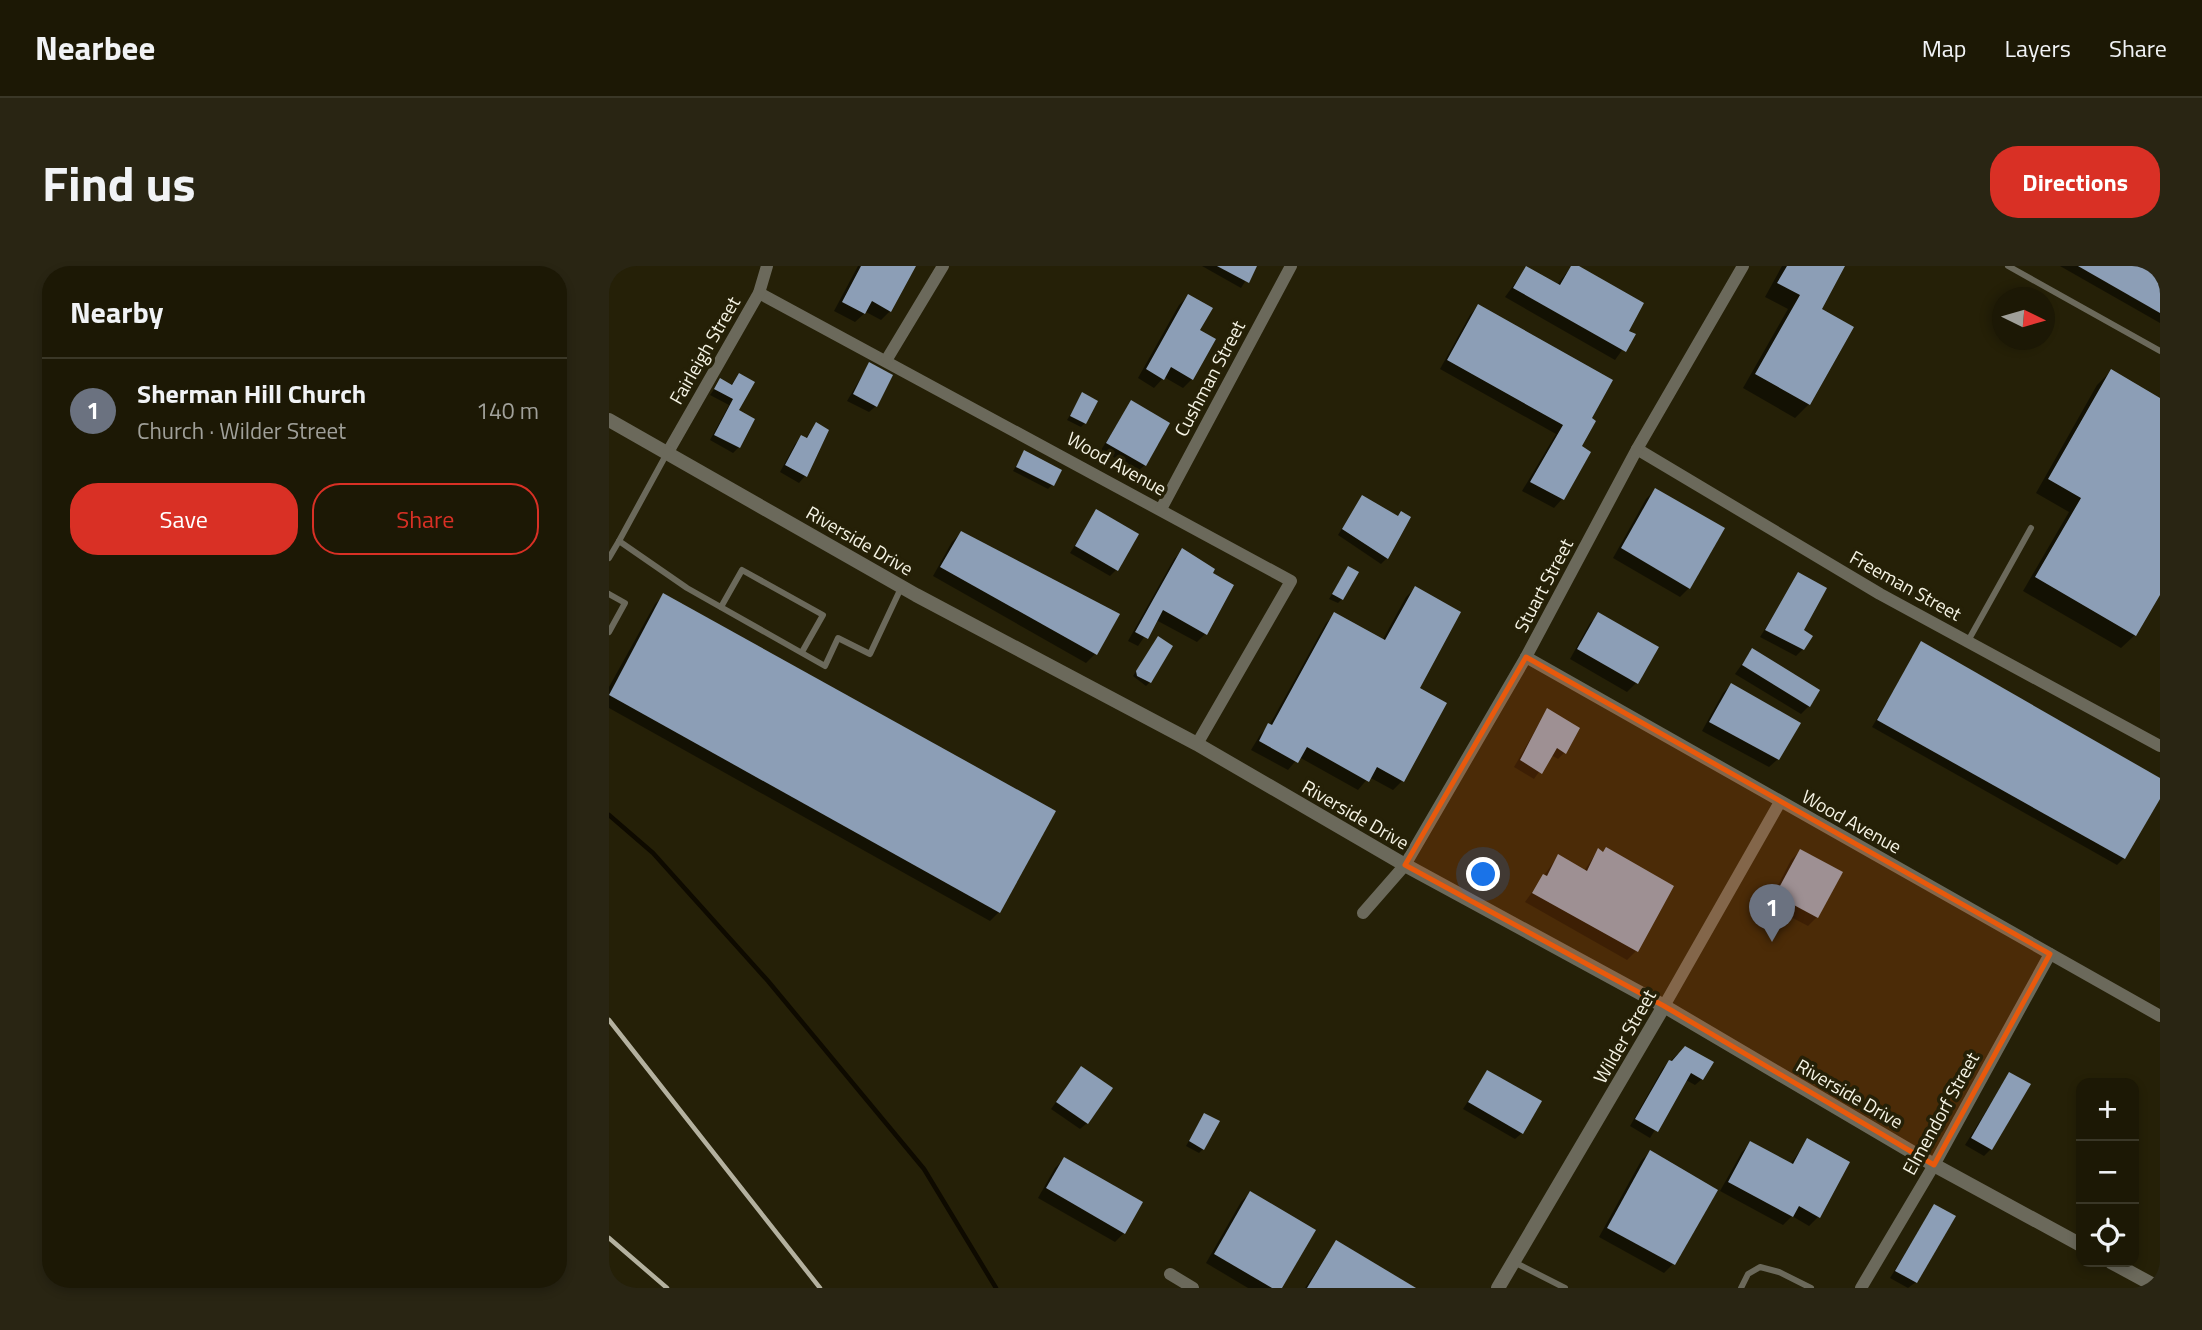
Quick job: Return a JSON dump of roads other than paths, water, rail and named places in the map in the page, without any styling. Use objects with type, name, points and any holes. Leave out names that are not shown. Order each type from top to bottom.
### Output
[{"type":"street","name":"Fairleigh Street","points":[[668,452],[759,293],[767,266]]},
{"type":"street","points":[[887,359],[943,266]]},
{"type":"street","name":"Cushman Street","points":[[1161,509],[1291,266]]},
{"type":"street","name":"Stuart Street","points":[[1363,913],[1405,865],[1526,657],[1637,449],[1743,266]]},
{"type":"street","name":"Wood Avenue","points":[[759,293],[887,359],[1291,581],[1197,744]]},
{"type":"street","name":"Riverside Drive","points":[[609,420],[902,587],[1197,744],[1405,865],[1664,1006],[1934,1165],[2076,1242]]},
{"type":"street","name":"Freeman Street","points":[[1637,449],[1880,594],[2160,746]]},
{"type":"street","name":"Wood Avenue","points":[[1526,657],[2160,1016]]},
{"type":"street","name":"Wilder Street","points":[[1498,1288],[1780,802]]},
{"type":"street","name":"Elmendorf Street","points":[[1861,1288],[1934,1165],[2050,954]]},
{"type":"street","points":[[2120,1267],[2159,1288]]},
{"type":"street","points":[[1170,1275],[1193,1288]]},
{"type":"lane","points":[[2008,266],[2160,351]]},
{"type":"lane","points":[[609,558],[668,452]]},
{"type":"lane","points":[[1968,641],[2031,528]]},
{"type":"lane","points":[[619,541],[687,588],[825,666],[838,638],[870,654],[902,587]]},
{"type":"lane","points":[[722,607],[742,570],[754,576],[823,615],[802,652]]},
{"type":"lane","points":[[609,593],[625,603],[609,632]]},
{"type":"lane","points":[[1514,1262],[1565,1288]]},
{"type":"lane","points":[[1741,1288],[1748,1274],[1760,1267],[1779,1272],[1811,1288]]},
{"type":"waterway","points":[[609,815],[653,853],[768,981],[924,1169],[996,1288]]},
{"type":"railway","points":[[609,1020],[820,1288]]},
{"type":"railway","points":[[609,1238],[667,1288]]},
{"type":"place","name":"Sherman Hill Church","points":[[1772,942]]}]
